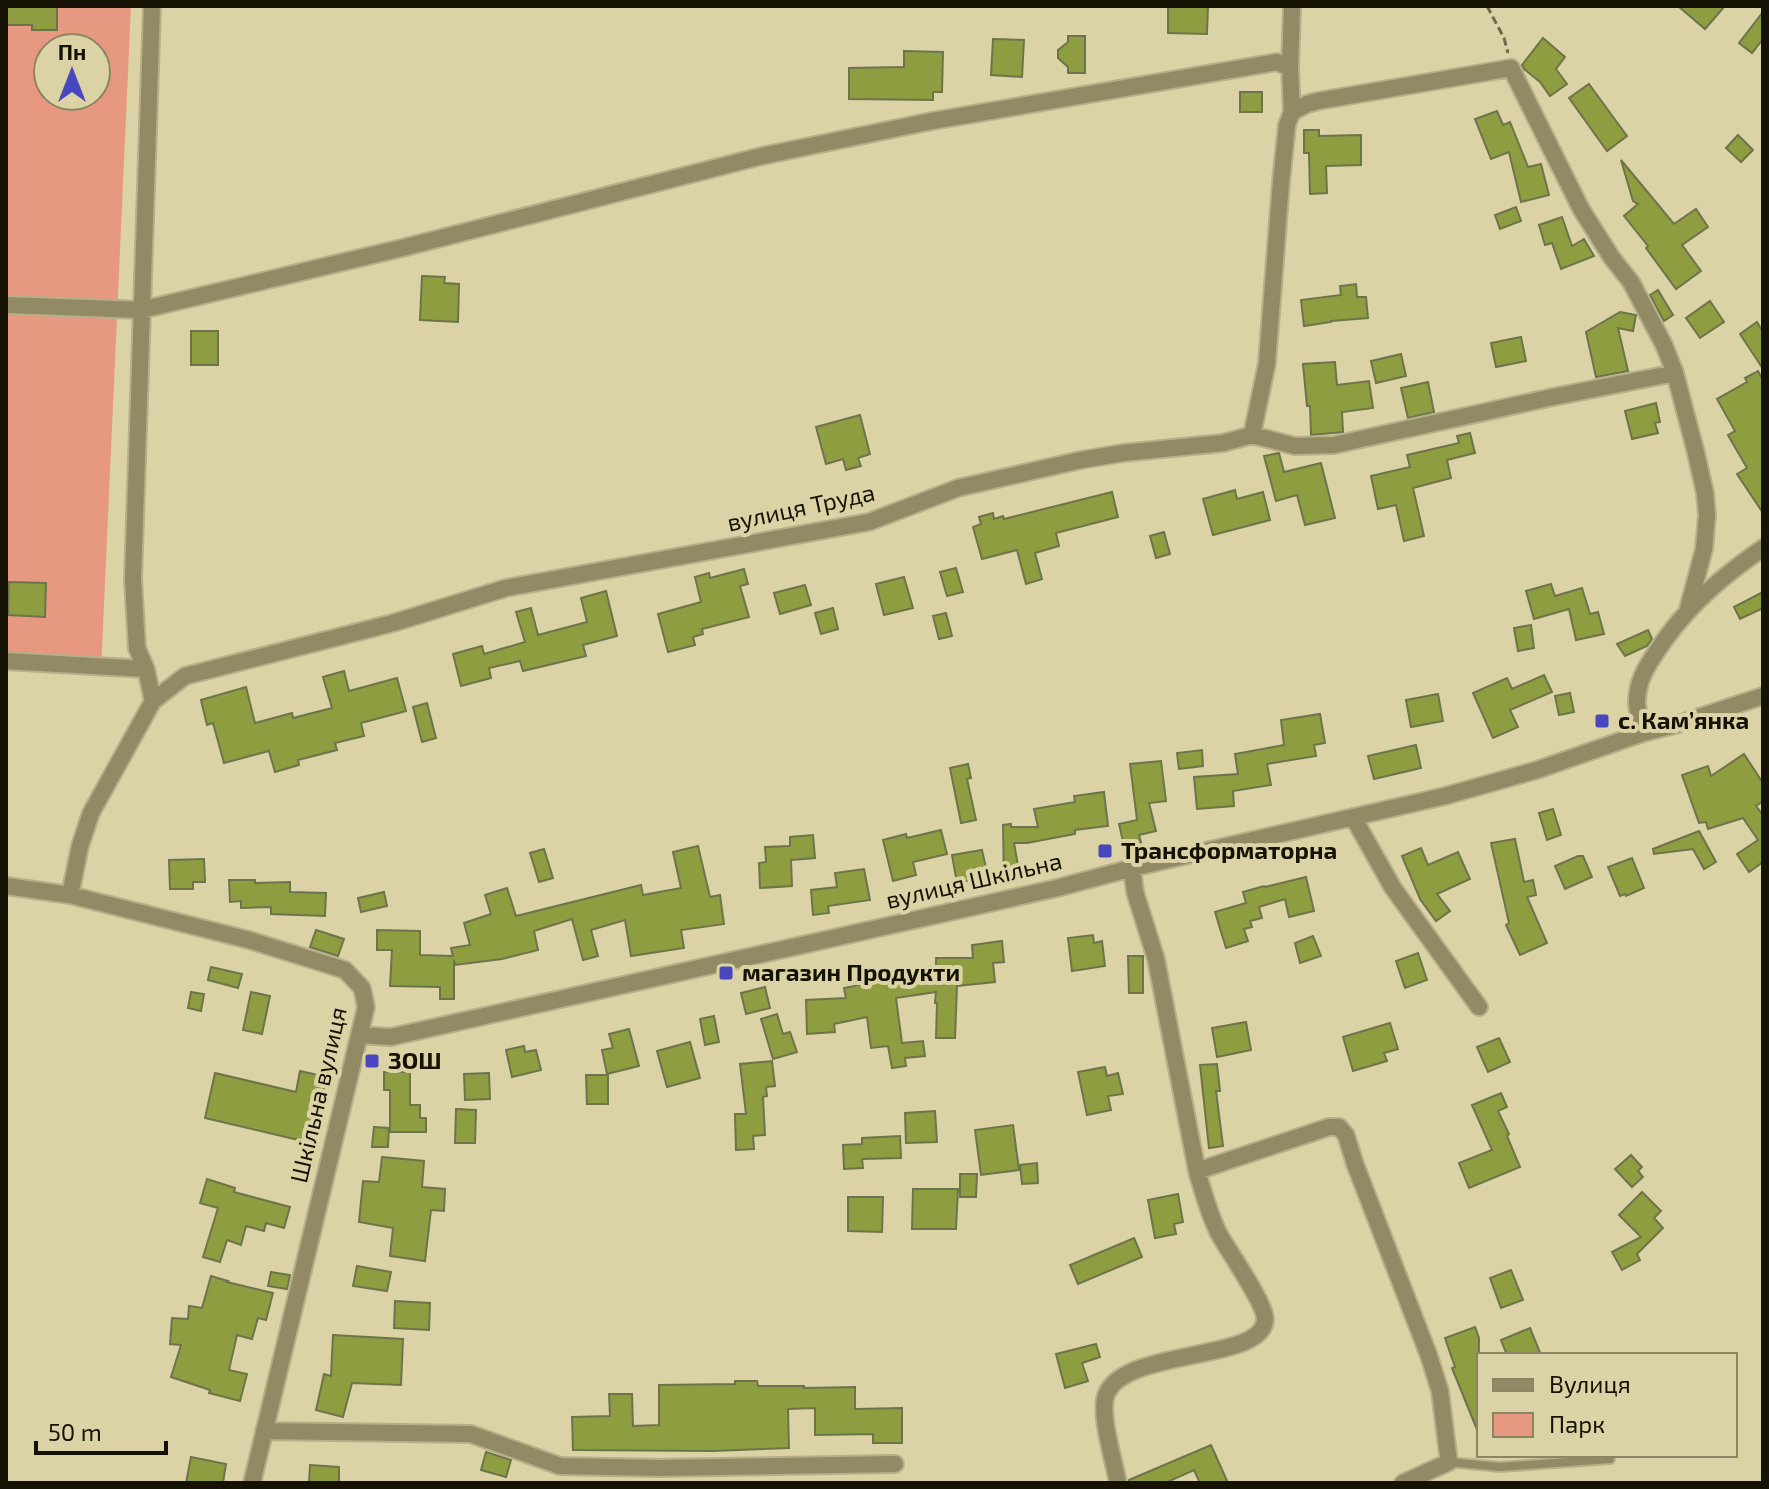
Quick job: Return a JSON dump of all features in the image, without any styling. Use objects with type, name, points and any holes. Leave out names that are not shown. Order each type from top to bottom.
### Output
[{"type":"street","points":[[152,6],[133,579],[137,648],[146,669],[153,701]]},
{"type":"street","points":[[1292,6],[1292,112],[1287,125],[1281,182],[1267,363],[1252,435],[1295,446],[1334,445],[1675,373]]},
{"type":"street","points":[[6,305],[141,310],[824,143],[932,121],[1277,62],[1290,68]]},
{"type":"street","points":[[1292,112],[1318,101],[1511,68],[1581,209],[1631,282],[1675,373],[1696,453],[1707,515],[1704,549],[1688,609]]},
{"type":"street","name":"вулиця Труда","points":[[70,895],[80,846],[91,813],[153,701],[185,676],[393,623],[506,588],[846,527],[881,518],[958,488],[1081,460],[1223,443],[1252,435]]},
{"type":"street","points":[[1643,733],[1637,703],[1643,672],[1688,609],[1730,570],[1763,548]]},
{"type":"street","points":[[6,661],[146,669]]},
{"type":"street","name":"вулиця Шкільна","points":[[359,1035],[391,1037],[1057,888],[1445,796],[1537,770],[1763,696]]},
{"type":"street","points":[[1353,817],[1393,888],[1479,1007]]},
{"type":"street","points":[[1118,1483],[1105,1414],[1106,1397],[1114,1383],[1128,1373],[1147,1366],[1234,1346],[1251,1339],[1262,1330],[1265,1320],[1262,1308],[1218,1231],[1206,1203],[1156,959],[1135,892],[1132,868]]},
{"type":"street","name":"Шкільна вулиця","points":[[6,886],[70,895],[249,940],[345,970],[362,988],[366,1007],[252,1483]]},
{"type":"street","points":[[1197,1171],[1329,1127],[1343,1130],[1440,1391],[1449,1462],[1403,1483]]},
{"type":"street","points":[[264,1431],[471,1434],[560,1466],[659,1468],[895,1464]]},
{"type":"lane","points":[[1449,1462],[1500,1467],[1610,1459]]},
{"type":"path","points":[[1487,6],[1504,38],[1511,68]]},
{"type":"green space","points":[[6,6],[131,6],[101,671],[6,667]]},
{"type":"building","points":[[6,6],[57,6],[57,30],[32,30],[32,25],[6,25]]},
{"type":"building","points":[[1168,6],[1208,6],[1207,34],[1168,33]]},
{"type":"building","points":[[1678,6],[1725,6],[1705,29]]},
{"type":"building","points":[[1763,12],[1763,39],[1752,53],[1739,43]]},
{"type":"building","points":[[1068,36],[1085,36],[1085,73],[1068,73],[1068,67],[1058,58],[1058,50],[1068,42]]},
{"type":"building","points":[[1543,38],[1565,57],[1556,69],[1567,84],[1550,96],[1522,65]]},
{"type":"building","points":[[993,39],[1024,40],[1022,77],[991,75]]},
{"type":"building","points":[[904,51],[943,52],[942,92],[933,92],[933,100],[849,99],[849,68],[904,67]]},
{"type":"building","points":[[1589,84],[1627,136],[1607,151],[1569,98]]},
{"type":"building","points":[[1240,92],[1262,92],[1262,112],[1240,112]]},
{"type":"building","points":[[1497,111],[1503,125],[1510,122],[1528,167],[1541,164],[1549,195],[1521,202],[1509,152],[1491,159],[1475,119]]},
{"type":"building","points":[[1304,130],[1319,130],[1319,136],[1361,135],[1361,165],[1326,166],[1327,193],[1310,194],[1309,153],[1304,153]]},
{"type":"building","points":[[1738,135],[1753,150],[1741,162],[1726,148]]},
{"type":"building","points":[[1621,160],[1674,224],[1696,209],[1708,227],[1682,245],[1701,271],[1676,289],[1624,216],[1638,204],[1633,201]]},
{"type":"building","points":[[1516,207],[1521,221],[1500,229],[1495,215]]},
{"type":"building","points":[[1562,217],[1572,246],[1584,239],[1594,256],[1561,269],[1552,243],[1545,245],[1539,225]]},
{"type":"building","points":[[422,276],[445,277],[444,283],[459,284],[458,322],[420,320]]},
{"type":"building","points":[[1356,284],[1357,297],[1366,297],[1368,318],[1304,326],[1301,300],[1341,295],[1340,286]]},
{"type":"building","points":[[1658,290],[1673,315],[1664,321],[1650,295]]},
{"type":"building","points":[[1710,301],[1724,322],[1700,338],[1686,318]]},
{"type":"building","points":[[1620,312],[1636,315],[1633,331],[1618,328],[1628,371],[1596,377],[1586,332]]},
{"type":"building","points":[[1757,322],[1763,332],[1763,369],[1740,334]]},
{"type":"building","points":[[191,331],[218,331],[218,365],[191,365]]},
{"type":"building","points":[[1521,337],[1526,361],[1496,367],[1491,343]]},
{"type":"building","points":[[1401,354],[1406,376],[1376,383],[1371,361]]},
{"type":"building","points":[[1335,362],[1337,385],[1369,381],[1373,408],[1342,412],[1343,432],[1311,435],[1303,364]]},
{"type":"building","points":[[1758,371],[1763,380],[1763,513],[1737,474],[1747,468],[1728,435],[1735,431],[1717,399],[1747,382],[1745,378]]},
{"type":"building","points":[[1428,382],[1434,412],[1408,418],[1401,388]]},
{"type":"building","points":[[1656,403],[1660,422],[1655,423],[1658,433],[1632,439],[1625,411]]},
{"type":"building","points":[[860,415],[870,454],[858,458],[861,466],[846,470],[843,459],[826,464],[816,427]]},
{"type":"building","points":[[1470,433],[1475,453],[1447,460],[1451,478],[1413,488],[1424,536],[1404,541],[1396,505],[1378,509],[1371,476],[1410,467],[1407,455],[1459,443],[1457,436]]},
{"type":"building","points":[[1279,453],[1284,472],[1321,463],[1335,518],[1305,525],[1297,495],[1276,501],[1264,456]]},
{"type":"building","points":[[1235,490],[1237,499],[1263,492],[1270,520],[1213,535],[1203,499]]},
{"type":"building","points":[[1112,492],[1118,517],[1056,533],[1059,546],[1035,553],[1042,579],[1026,584],[1017,550],[982,559],[973,527],[981,524],[979,517],[993,513],[994,519],[1003,516],[1004,519]]},
{"type":"building","points":[[1164,532],[1170,554],[1156,558],[1150,536]]},
{"type":"building","points":[[956,568],[963,592],[947,596],[940,572]]},
{"type":"building","points":[[744,569],[748,584],[740,586],[749,617],[702,629],[703,634],[693,637],[695,645],[668,652],[658,614],[701,602],[695,577],[709,573],[710,578]]},
{"type":"building","points":[[904,577],[913,608],[884,615],[876,584]]},
{"type":"building","points":[[9,582],[46,583],[45,617],[8,615]]},
{"type":"building","points":[[1551,584],[1555,596],[1582,588],[1590,614],[1598,612],[1604,634],[1576,640],[1569,609],[1534,619],[1526,591]]},
{"type":"building","points":[[805,585],[811,605],[780,614],[774,593]]},
{"type":"building","points":[[606,591],[617,636],[583,645],[586,656],[523,671],[520,661],[489,668],[491,678],[461,686],[453,654],[482,646],[484,654],[525,642],[516,612],[531,608],[538,635],[587,622],[581,598]]},
{"type":"building","points":[[1763,592],[1763,608],[1740,619],[1734,607]]},
{"type":"building","points":[[833,608],[838,629],[821,634],[815,613]]},
{"type":"building","points":[[946,613],[952,636],[939,639],[933,616]]},
{"type":"building","points":[[1531,625],[1534,648],[1518,651],[1514,628]]},
{"type":"building","points":[[1648,630],[1652,639],[1647,646],[1625,656],[1617,644]]},
{"type":"building","points":[[344,671],[349,691],[397,678],[406,711],[361,723],[364,736],[335,743],[337,750],[298,760],[299,765],[275,772],[269,751],[224,763],[213,723],[207,725],[201,700],[246,687],[255,723],[292,713],[293,718],[332,708],[323,677]]},
{"type":"building","points":[[1544,675],[1552,692],[1510,710],[1518,727],[1493,738],[1473,693],[1507,678],[1512,689]]},
{"type":"building","points":[[1570,693],[1574,712],[1559,715],[1555,696]]},
{"type":"building","points":[[1438,694],[1443,721],[1411,727],[1406,700]]},
{"type":"building","points":[[427,703],[436,738],[422,742],[413,707]]},
{"type":"building","points":[[1320,714],[1325,743],[1314,745],[1316,756],[1267,764],[1271,785],[1233,791],[1234,806],[1197,809],[1194,777],[1238,774],[1235,754],[1284,745],[1281,720]]},
{"type":"building","points":[[1416,745],[1421,768],[1374,779],[1368,756]]},
{"type":"building","points":[[1202,750],[1203,766],[1179,769],[1177,753]]},
{"type":"building","points":[[1744,754],[1763,783],[1763,801],[1756,806],[1763,815],[1763,862],[1749,872],[1737,854],[1758,840],[1743,818],[1708,829],[1706,822],[1699,823],[1682,775],[1708,766],[1711,776]]},
{"type":"building","points":[[1161,761],[1166,801],[1149,803],[1156,831],[1139,835],[1142,846],[1125,850],[1119,824],[1137,820],[1130,764]]},
{"type":"building","points":[[968,764],[971,778],[967,779],[976,820],[961,823],[950,768]]},
{"type":"building","points":[[1104,792],[1108,826],[1014,843],[1020,877],[1004,880],[1003,825],[1038,827],[1034,809],[1075,802],[1074,796]]},
{"type":"building","points":[[1553,809],[1561,835],[1547,840],[1539,813]]},
{"type":"building","points":[[941,830],[947,854],[913,862],[916,875],[893,881],[883,840]]},
{"type":"building","points":[[1699,831],[1716,862],[1704,869],[1693,849],[1654,854],[1653,849]]},
{"type":"building","points":[[813,835],[815,858],[791,860],[792,886],[760,888],[759,863],[766,862],[765,847],[790,846],[790,837]]},
{"type":"building","points":[[1515,839],[1524,882],[1533,880],[1536,895],[1527,897],[1547,943],[1520,955],[1506,925],[1509,923],[1491,843]]},
{"type":"building","points":[[698,846],[710,897],[720,895],[724,924],[681,930],[684,948],[631,956],[625,920],[591,930],[598,956],[583,960],[572,919],[534,931],[538,950],[502,959],[455,965],[454,960],[454,999],[440,999],[440,987],[390,986],[392,950],[377,950],[377,930],[420,931],[420,955],[453,956],[451,948],[470,945],[464,923],[491,914],[485,895],[507,888],[516,916],[641,885],[643,895],[681,888],[673,852]]},
{"type":"building","points":[[1421,848],[1428,865],[1458,852],[1470,879],[1437,894],[1450,911],[1436,921],[1420,899],[1402,856]]},
{"type":"building","points":[[544,849],[553,878],[539,882],[530,853]]},
{"type":"building","points":[[982,850],[988,877],[957,883],[952,855]]},
{"type":"building","points":[[1583,856],[1592,877],[1565,889],[1555,866]]},
{"type":"building","points":[[1632,858],[1644,888],[1620,896],[1608,867]]},
{"type":"building","points":[[204,859],[205,882],[193,882],[193,889],[170,889],[169,860]]},
{"type":"building","points":[[864,869],[870,900],[828,906],[829,913],[813,915],[811,890],[837,887],[835,873]]},
{"type":"building","points":[[1306,877],[1314,911],[1289,917],[1285,899],[1259,907],[1262,918],[1250,921],[1252,927],[1244,929],[1248,941],[1226,948],[1215,912],[1246,903],[1243,892]]},
{"type":"building","points":[[229,880],[290,882],[290,892],[326,893],[325,916],[271,914],[271,907],[241,908],[241,901],[230,902]]},
{"type":"building","points":[[384,892],[387,906],[361,912],[358,898]]},
{"type":"building","points":[[316,930],[344,939],[338,956],[310,947]]},
{"type":"building","points":[[1093,935],[1094,943],[1102,941],[1105,966],[1072,971],[1068,938]]},
{"type":"building","points":[[1313,936],[1321,956],[1300,963],[1295,943]]},
{"type":"building","points":[[1002,941],[1004,962],[993,963],[995,982],[957,986],[955,1038],[936,1038],[936,992],[896,998],[902,1043],[923,1041],[925,1056],[905,1058],[906,1066],[892,1068],[888,1046],[871,1048],[867,1017],[834,1024],[835,1032],[807,1034],[806,1000],[846,998],[844,988],[936,969],[936,958],[973,958],[972,945]]},
{"type":"building","points":[[1418,953],[1427,980],[1405,988],[1396,961]]},
{"type":"building","points":[[1128,956],[1143,956],[1143,993],[1129,993]]},
{"type":"building","points":[[211,967],[242,974],[238,988],[208,980]]},
{"type":"building","points":[[765,987],[770,1008],[746,1014],[741,993]]},
{"type":"building","points":[[191,992],[204,994],[201,1011],[188,1008]]},
{"type":"building","points":[[251,992],[270,996],[262,1034],[243,1030]]},
{"type":"building","points":[[777,1014],[783,1034],[790,1032],[797,1052],[773,1059],[761,1019]]},
{"type":"building","points":[[714,1016],[719,1042],[705,1045],[700,1019]]},
{"type":"building","points":[[1246,1022],[1251,1050],[1217,1057],[1212,1028]]},
{"type":"building","points":[[1390,1023],[1398,1049],[1384,1053],[1387,1061],[1353,1071],[1343,1037]]},
{"type":"building","points":[[629,1029],[639,1066],[607,1074],[602,1050],[613,1048],[609,1034]]},
{"type":"building","points":[[1499,1038],[1510,1062],[1488,1072],[1477,1047]]},
{"type":"building","points":[[690,1042],[700,1078],[667,1087],[657,1051]]},
{"type":"building","points":[[524,1046],[525,1052],[536,1050],[541,1070],[512,1077],[506,1050]]},
{"type":"building","points":[[772,1061],[775,1086],[766,1087],[767,1096],[763,1097],[765,1135],[753,1136],[754,1149],[736,1150],[735,1114],[746,1114],[740,1064]]},
{"type":"building","points":[[1217,1064],[1220,1091],[1216,1091],[1223,1146],[1209,1148],[1200,1065]]},
{"type":"building","points":[[1105,1067],[1107,1076],[1118,1073],[1123,1094],[1108,1096],[1111,1110],[1087,1115],[1078,1072]]},
{"type":"building","points":[[300,1071],[327,1077],[311,1143],[205,1118],[215,1073],[296,1092]]},
{"type":"building","points":[[384,1072],[410,1072],[410,1105],[420,1105],[420,1118],[426,1118],[426,1132],[390,1132],[390,1090],[384,1090]]},
{"type":"building","points":[[489,1073],[490,1099],[465,1100],[464,1074]]},
{"type":"building","points":[[586,1075],[608,1075],[608,1104],[587,1104]]},
{"type":"building","points":[[1501,1093],[1507,1107],[1498,1111],[1520,1167],[1469,1188],[1459,1163],[1492,1150],[1472,1105]]},
{"type":"building","points":[[456,1109],[476,1110],[475,1143],[455,1143]]},
{"type":"building","points":[[935,1111],[937,1142],[906,1143],[905,1113]]},
{"type":"building","points":[[1013,1125],[1019,1170],[981,1175],[975,1130]]},
{"type":"building","points":[[374,1127],[389,1128],[388,1147],[372,1147]]},
{"type":"building","points":[[900,1136],[901,1158],[862,1159],[863,1168],[844,1169],[843,1145],[862,1144],[862,1138]]},
{"type":"building","points":[[1631,1155],[1642,1167],[1638,1171],[1643,1177],[1632,1187],[1615,1169]]},
{"type":"building","points":[[382,1157],[424,1161],[422,1187],[445,1189],[444,1211],[431,1210],[425,1261],[390,1256],[393,1228],[359,1222],[363,1181],[379,1182]]},
{"type":"building","points":[[1037,1163],[1038,1183],[1022,1184],[1020,1165]]},
{"type":"building","points":[[960,1174],[977,1174],[976,1197],[960,1197]]},
{"type":"building","points":[[207,1179],[235,1188],[234,1192],[290,1207],[284,1228],[266,1223],[264,1231],[246,1226],[241,1245],[227,1240],[220,1262],[203,1257],[218,1208],[200,1203]]},
{"type":"building","points":[[913,1189],[958,1189],[956,1229],[912,1229]]},
{"type":"building","points":[[1642,1192],[1661,1211],[1654,1218],[1663,1228],[1637,1254],[1640,1260],[1622,1270],[1612,1252],[1641,1237],[1619,1215]]},
{"type":"building","points":[[1178,1194],[1183,1222],[1174,1224],[1176,1234],[1155,1238],[1148,1200]]},
{"type":"building","points":[[848,1197],[883,1197],[882,1232],[848,1231]]},
{"type":"building","points":[[1134,1238],[1142,1257],[1078,1284],[1070,1265]]},
{"type":"building","points":[[357,1266],[391,1272],[387,1291],[353,1286]]},
{"type":"building","points":[[1511,1270],[1523,1300],[1501,1308],[1490,1278]]},
{"type":"building","points":[[271,1272],[290,1275],[287,1289],[268,1286]]},
{"type":"building","points":[[211,1276],[273,1293],[266,1320],[258,1318],[252,1339],[237,1335],[229,1370],[247,1374],[240,1401],[209,1393],[210,1390],[171,1377],[181,1345],[170,1344],[172,1318],[188,1319],[189,1306],[202,1308]]},
{"type":"building","points":[[395,1301],[430,1303],[429,1330],[394,1328]]},
{"type":"building","points":[[1475,1327],[1479,1338],[1477,1430],[1452,1368],[1455,1367],[1445,1338]]},
{"type":"building","points":[[1530,1328],[1540,1353],[1506,1353],[1501,1340]]},
{"type":"building","points":[[333,1335],[403,1339],[401,1385],[352,1383],[343,1417],[316,1410],[324,1374],[331,1376]]},
{"type":"building","points":[[1096,1344],[1100,1357],[1082,1363],[1088,1381],[1065,1388],[1056,1354]]},
{"type":"building","points":[[735,1381],[757,1381],[758,1386],[855,1387],[855,1409],[902,1408],[902,1443],[873,1443],[873,1434],[815,1435],[815,1408],[788,1409],[789,1448],[573,1450],[572,1417],[610,1416],[609,1394],[632,1394],[633,1426],[659,1425],[659,1385],[735,1384]]},
{"type":"building","points":[[1211,1445],[1228,1483],[1200,1483],[1194,1470],[1165,1483],[1129,1483],[1129,1480]]},
{"type":"building","points":[[486,1452],[511,1460],[506,1477],[481,1470]]},
{"type":"building","points":[[191,1457],[226,1464],[223,1483],[186,1483]]},
{"type":"building","points":[[310,1465],[339,1467],[339,1483],[309,1483]]},
{"type":"place","name":"с. Кам’янка","points":[[1602,721]]},
{"type":"place","name":"Трансформаторна","points":[[1105,851]]},
{"type":"place","name":"магазин Продукти","points":[[726,973]]},
{"type":"place","name":"ЗОШ","points":[[372,1061]]}]
